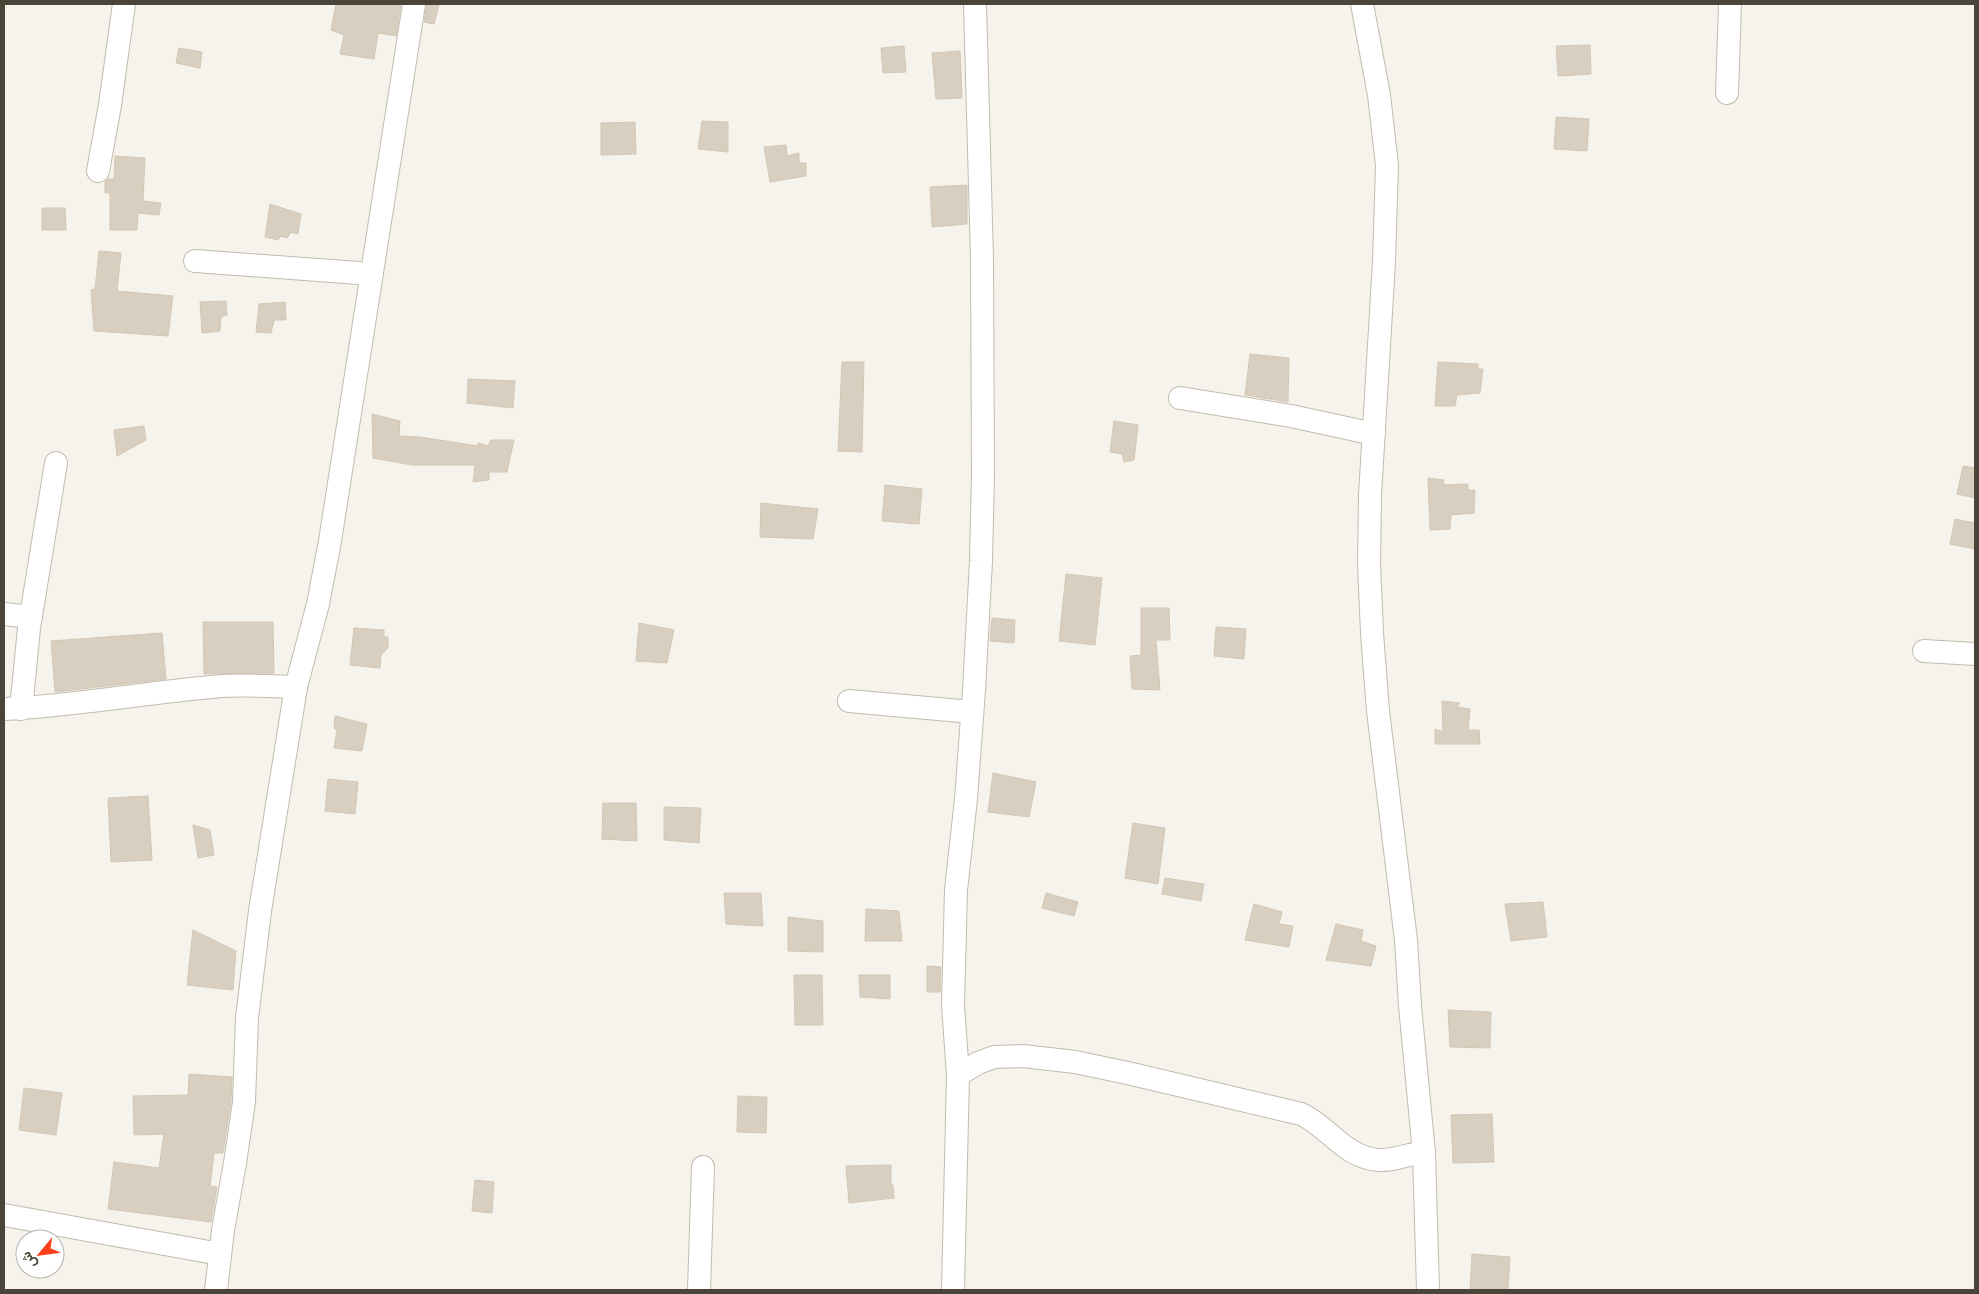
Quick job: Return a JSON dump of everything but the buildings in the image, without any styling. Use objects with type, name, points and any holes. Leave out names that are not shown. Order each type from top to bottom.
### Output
[{"type":"street","points":[[98,171],[110,105],[124,4]]},
{"type":"street","points":[[216,1290],[244,1102],[245,1040],[249,995],[272,831],[296,687],[323,582],[414,4]]},
{"type":"street","points":[[953,1290],[958,1075],[953,1006],[955,908],[972,712],[981,562],[983,474],[982,260],[975,4]]},
{"type":"street","points":[[1362,4],[1379,96],[1387,165],[1369,564],[1374,683],[1400,886],[1424,1153],[1428,1290]]},
{"type":"street","points":[[1727,94],[1730,4]]},
{"type":"street","points":[[195,262],[372,274]]},
{"type":"street","points":[[1180,398],[1291,416],[1374,434]]},
{"type":"street","points":[[56,463],[31,617],[13,709],[86,703],[212,687],[239,685],[296,687]]},
{"type":"street","points":[[4,614],[31,617]]},
{"type":"street","points":[[1924,651],[1975,654]]},
{"type":"street","points":[[849,701],[972,712]]},
{"type":"street","points":[[958,1075],[978,1063],[994,1057],[1023,1056],[1075,1062],[1300,1114],[1312,1119],[1349,1150],[1366,1158],[1392,1159],[1410,1154],[1424,1153]]},
{"type":"street","points":[[699,1290],[703,1167]]},
{"type":"street","points":[[4,1215],[220,1254]]}]
